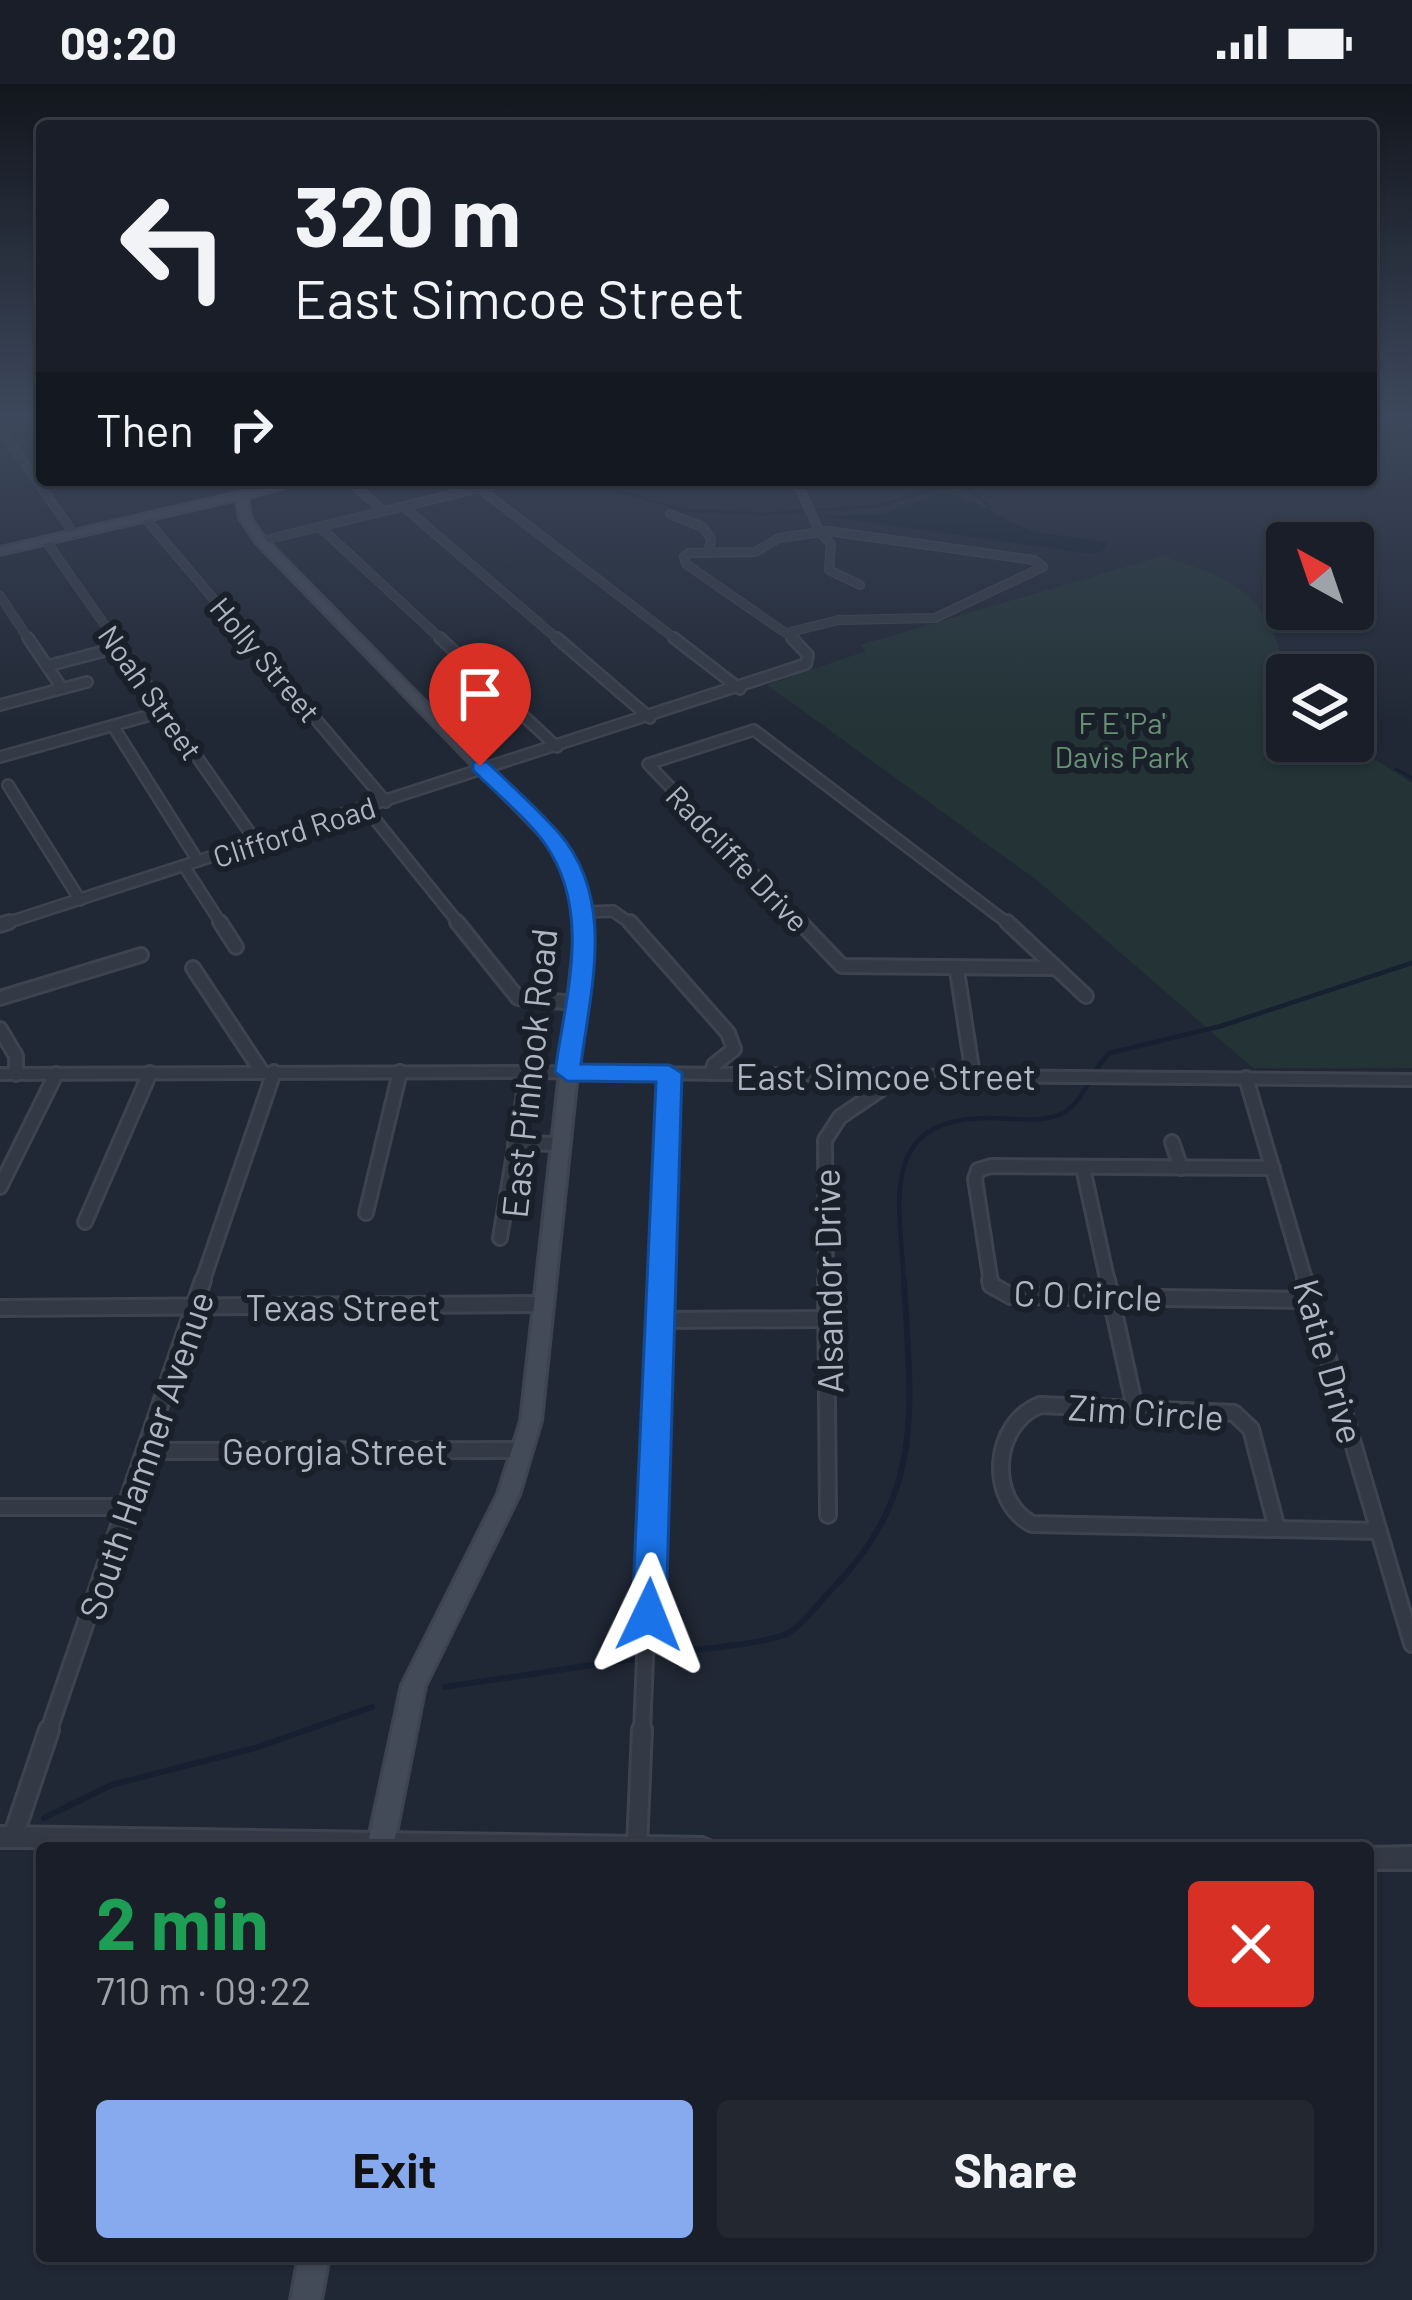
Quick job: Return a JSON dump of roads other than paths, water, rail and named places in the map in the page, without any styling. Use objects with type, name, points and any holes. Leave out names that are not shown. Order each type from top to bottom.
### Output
[{"type":"main road","name":"East Pinhook Road","points":[[251,517],[261,542],[554,840],[572,871],[584,912],[537,1377],[524,1450],[508,1496],[414,1685],[381,1842]]},
{"type":"main road","points":[[0,551],[145,518]]},
{"type":"main road","points":[[306,2300],[313,2262]]},
{"type":"street","points":[[62,517],[74,534]]},
{"type":"street","points":[[261,542],[361,517]]},
{"type":"street","points":[[416,517],[650,718]]},
{"type":"street","points":[[517,517],[740,689]]},
{"type":"street","points":[[678,517],[705,529],[711,539],[709,550]]},
{"type":"street","points":[[812,517],[831,544],[827,563],[832,573],[860,584]]},
{"type":"street","name":"Holly Street","points":[[145,518],[386,802]]},
{"type":"street","points":[[320,527],[557,747]]},
{"type":"street","points":[[819,531],[1034,560],[1043,567],[935,618],[839,620],[786,633],[684,562],[689,553],[755,552],[778,538],[819,531]]},
{"type":"street","name":"Noah Street","points":[[46,541],[257,843]]},
{"type":"street","points":[[0,596],[62,688]]},
{"type":"street","name":"Clifford Road","points":[[0,925],[795,671],[806,664],[808,655],[786,633]]},
{"type":"street","points":[[47,666],[120,647]]},
{"type":"street","points":[[0,705],[87,682]]},
{"type":"street","points":[[0,758],[165,711]]},
{"type":"street","points":[[113,726],[198,861]]},
{"type":"street","name":"Radcliffe Drive","points":[[1056,968],[855,969],[838,963],[648,764],[754,730],[994,910],[1086,996]]},
{"type":"street","points":[[8,785],[80,900]]},
{"type":"street","points":[[366,808],[518,998],[576,1003]]},
{"type":"street","points":[[184,866],[236,947]]},
{"type":"street","points":[[584,912],[625,915],[728,1033],[734,1049],[714,1065],[712,1073]]},
{"type":"street","points":[[0,998],[141,955]]},
{"type":"street","points":[[193,968],[268,1072]]},
{"type":"street","points":[[957,971],[973,1075]]},
{"type":"street","points":[[0,1029],[16,1056],[8,1074]]},
{"type":"street","name":"South Hamner Avenue","points":[[7,1837],[128,1508],[268,1072]]},
{"type":"street","points":[[366,1213],[400,1072]]},
{"type":"street","name":"East Simcoe Street","points":[[8,1074],[567,1072],[1412,1080]]},
{"type":"street","points":[[85,1222],[150,1073]]},
{"type":"street","points":[[637,1842],[669,1073]]},
{"type":"street","points":[[0,1187],[56,1074]]},
{"type":"street","name":"Alsandor Drive","points":[[828,1515],[825,1140],[840,1117],[877,1094],[882,1074]]},
{"type":"street","name":"Katie Drive","points":[[1246,1078],[1412,1644]]},
{"type":"street","points":[[500,1238],[525,1088]]},
{"type":"street","points":[[1172,1142],[1181,1168]]},
{"type":"street","points":[[515,1143],[560,1144]]},
{"type":"street","name":"C O Circle","points":[[1273,1168],[991,1166],[976,1172],[989,1280],[996,1290],[1011,1296],[1312,1300]]},
{"type":"street","points":[[1083,1168],[1135,1408]]},
{"type":"street","name":"Texas Street","points":[[0,1308],[542,1304]]},
{"type":"street","points":[[657,1320],[828,1319]]},
{"type":"street","name":"Zim Circle","points":[[1277,1530],[1251,1430],[1240,1416],[1215,1408],[1040,1405],[1019,1413],[1009,1430],[1002,1489],[1009,1509],[1024,1521],[1043,1525],[1277,1530],[1378,1531]]},
{"type":"street","name":"Georgia Street","points":[[147,1451],[524,1450]]},
{"type":"street","points":[[0,1507],[128,1508]]},
{"type":"street","points":[[7,1837],[214,1842]]},
{"type":"street","points":[[1374,1858],[1412,1858]]},
{"type":"water","points":[[833,517],[1004,517],[1041,533],[1108,543],[1101,553]]},
{"type":"waterway","points":[[1396,769],[1412,778]]},
{"type":"waterway","points":[[904,1283],[899,1195],[912,1149],[928,1132],[954,1122],[1056,1116],[1078,1100],[1110,1053],[1221,1026],[1412,963]]},
{"type":"waterway","points":[[661,1654],[788,1633],[864,1552],[885,1516],[906,1444],[909,1366],[904,1280]]},
{"type":"waterway","points":[[445,1687],[633,1659]]},
{"type":"waterway","points":[[44,1818],[111,1785],[255,1748],[372,1707]]},
{"type":"park label","name":"F E 'Pa' Davis Park","points":[[1122,739]]}]
